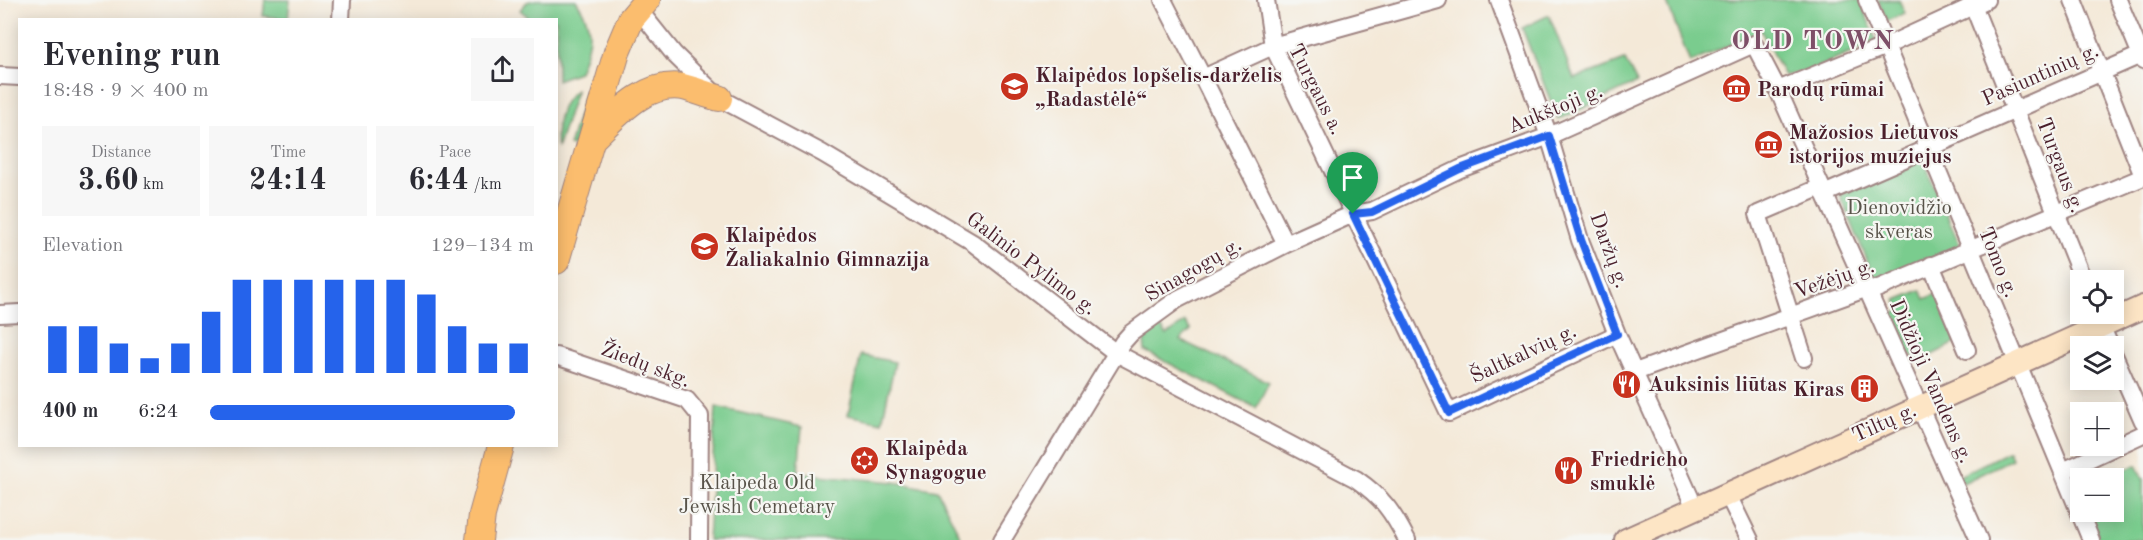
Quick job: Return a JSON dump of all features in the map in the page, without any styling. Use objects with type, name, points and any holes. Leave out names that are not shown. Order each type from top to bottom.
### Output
[{"type":"main road","points":[[558,254],[593,139],[616,52],[637,3]]},
{"type":"main road","points":[[593,139],[633,102],[662,88],[681,87],[718,98]]},
{"type":"main road","points":[[479,540],[482,515],[501,447]]},
{"type":"street","points":[[341,18],[342,0]]},
{"type":"street","points":[[1163,0],[1286,244]]},
{"type":"street","points":[[1266,0],[1273,46],[1438,0]]},
{"type":"street","name":"Daržų g.","points":[[1498,0],[1549,136],[1581,240],[1617,334],[1695,508]]},
{"type":"street","name":"Tomo g.","points":[[1868,0],[1969,250],[2091,540]]},
{"type":"street","points":[[2073,0],[2143,177]]},
{"type":"street","points":[[2118,0],[2142,56]]},
{"type":"street","points":[[1778,90],[1887,46],[1977,2]]},
{"type":"street","name":"Turgaus g.","points":[[1977,2],[2016,110],[2079,270]]},
{"type":"street","name":"Galinio Pylimo g.","points":[[637,3],[674,54],[718,98],[822,153],[973,243],[1116,353],[1356,479],[1391,508],[1407,540]]},
{"type":"street","name":"Aukštoji g.","points":[[1372,212],[1460,169],[1549,136],[1754,44]]},
{"type":"street","name":"Didžioji Vandens g.","points":[[1754,44],[1778,90],[1979,540]]},
{"type":"street","name":"Turgaus a.","points":[[1203,78],[1273,46],[1449,413]]},
{"type":"street","name":"Pasiuntinių g.","points":[[1790,317],[1758,214],[1929,148],[2142,56]]},
{"type":"street","points":[[0,76],[18,76]]},
{"type":"street","name":"Vežėjų g.","points":[[1635,372],[1865,289],[1874,290],[2143,177]]},
{"type":"street","name":"Sinagogų g.","points":[[1002,540],[1116,353],[1131,333],[1178,299],[1286,244],[1353,214],[1372,212]]},
{"type":"street","points":[[1931,265],[1967,350]]},
{"type":"street","name":"Tiltų g.","points":[[2124,312],[2143,307]]},
{"type":"street","points":[[0,314],[18,313]]},
{"type":"street","points":[[1790,317],[1804,358]]},
{"type":"street","name":"Tiltų g.","points":[[1626,540],[2016,363],[2089,324]]},
{"type":"street","name":"Šaltkalvių g.","points":[[1449,413],[1617,334]]},
{"type":"street","name":"Žiedų skg.","points":[[558,357],[687,400],[700,416],[699,540]]},
{"type":"street","points":[[2124,378],[2143,421]]},
{"type":"street","points":[[2063,471],[2143,434]]},
{"type":"street","points":[[1727,493],[1750,540]]},
{"type":"green space","points":[[265,0],[290,0],[288,18],[263,16]]},
{"type":"green space","points":[[576,0],[589,27],[586,52],[579,72],[558,80],[558,18],[526,18],[527,16],[520,10],[527,2]]},
{"type":"green space","points":[[1666,0],[1860,0],[1877,42],[1811,70],[1784,76],[1761,31],[1690,63]]},
{"type":"green space","points":[[1878,0],[1899,0],[1905,13],[1887,21]]},
{"type":"green space","points":[[1549,15],[1574,79],[1625,60],[1637,83],[1558,120],[1522,28]]},
{"type":"green space","points":[[576,90],[558,146],[559,116],[570,95]]},
{"type":"green space","points":[[586,90],[590,94],[573,147],[569,146]]},
{"type":"green space","name":"Dienovidžio skveras","points":[[1922,158],[1961,247],[1876,282],[1840,195]]},
{"type":"green space","points":[[1921,290],[1925,299],[1939,293],[1958,342],[1922,360],[1906,353],[1889,315],[1900,311],[1896,300]]},
{"type":"green space","points":[[1185,322],[1191,330],[1180,340],[1269,382],[1256,408],[1145,351],[1144,340],[1160,326],[1167,335]]},
{"type":"green space","points":[[861,355],[895,362],[882,422],[848,415]]},
{"type":"green space","name":"Klaipeda Old Jewish Cemetary","points":[[716,407],[802,427],[798,473],[894,482],[937,490],[962,540],[708,540]]},
{"type":"green space","points":[[2009,451],[2012,459],[1963,483],[1959,476]]},
{"type":"green space","points":[[2136,465],[2143,479],[2143,540],[2099,540],[2091,522],[2124,522],[2124,470]]},
{"type":"place","name":"Klaipėdos lopšelis-darželis „Radastėlė“","points":[[1014,87]]},
{"type":"place","name":"Parodų rūmai","points":[[1736,89]]},
{"type":"place","name":"Mažosios Lietuvos istorijos muziejus","points":[[1768,144]]},
{"type":"place","name":"Klaipėdos Žaliakalnio Gimnazija","points":[[704,247]]},
{"type":"place","name":"Auksinis liūtas","points":[[1627,384]]},
{"type":"place","name":"Kiras","points":[[1865,389]]},
{"type":"place","name":"Klaipėda Synagogue","points":[[864,460]]},
{"type":"place","name":"Friedricho smuklė","points":[[1569,471]]},
{"type":"district","name":"OLD TOWN","points":[[1813,40]]},
{"type":"route","points":[[1549,136],[1581,240],[1617,334],[1449,413],[1353,214],[1372,212],[1460,169],[1549,136]]}]
